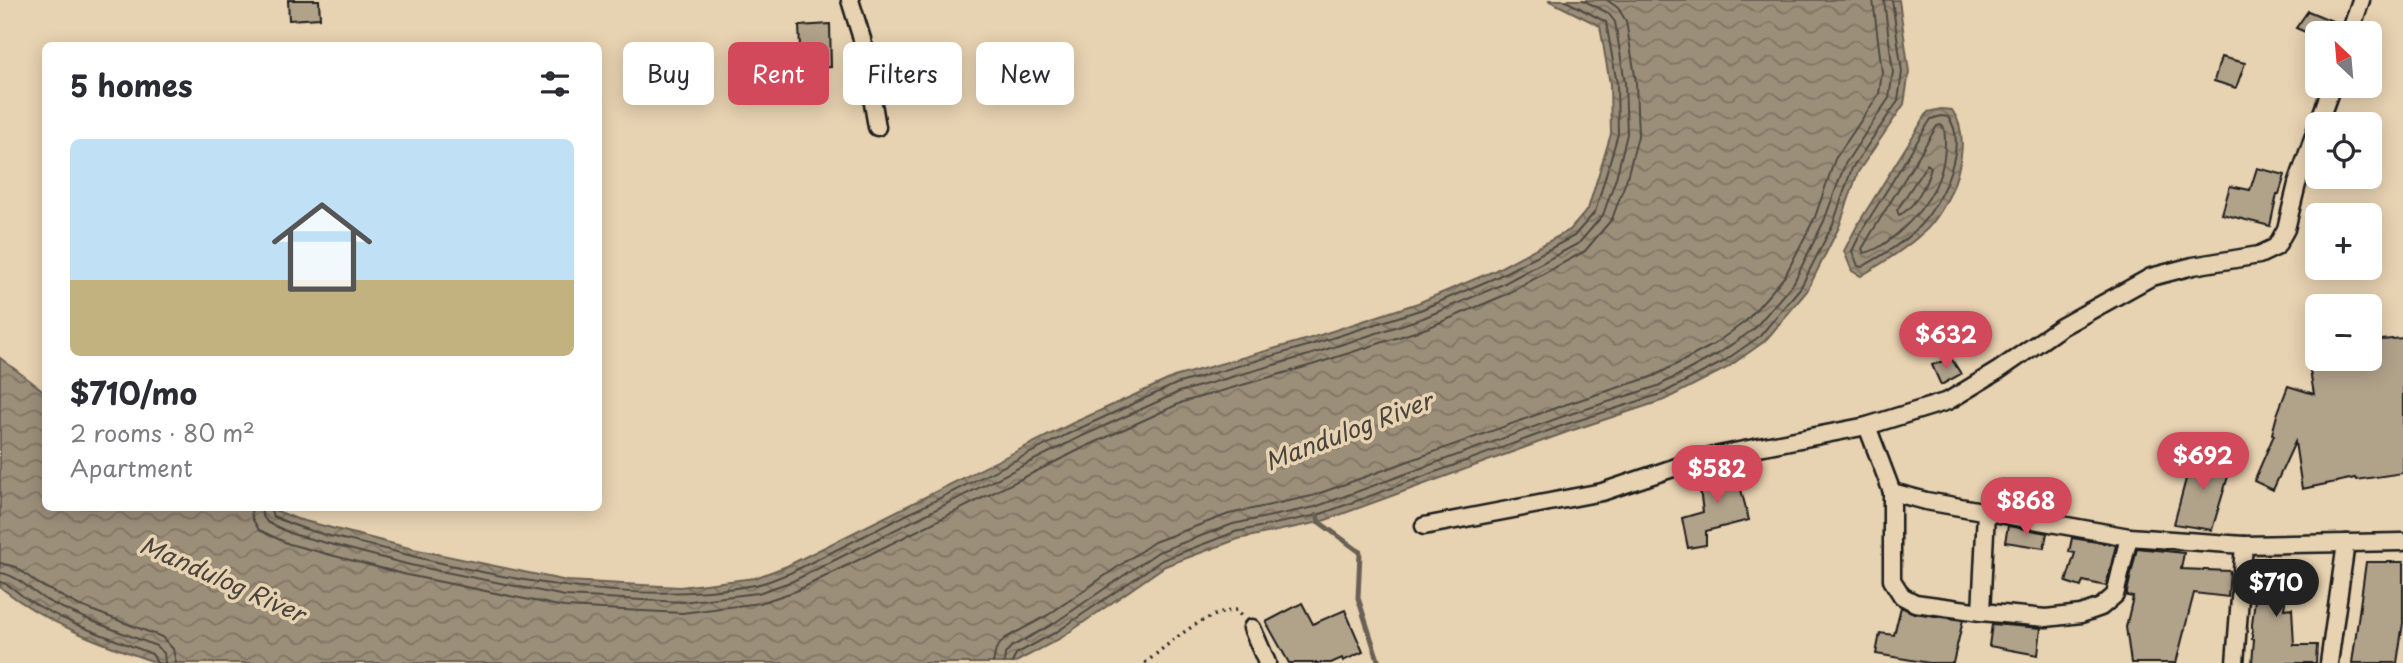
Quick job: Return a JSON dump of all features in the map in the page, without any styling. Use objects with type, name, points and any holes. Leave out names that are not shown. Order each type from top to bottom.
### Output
[{"type":"street","points":[[850,0],[862,39],[877,128]]},
{"type":"street","points":[[2354,21],[2361,0]]},
{"type":"street","points":[[1424,526],[1602,492],[1703,458],[1867,426],[1948,401],[2061,327],[2151,277],[2193,265],[2259,255],[2276,247],[2286,229],[2305,160]]},
{"type":"street","points":[[1867,426],[1892,492],[1892,580],[1902,596],[1915,603],[2046,618],[2081,614],[2101,607],[2115,595],[2129,537]]},
{"type":"street","points":[[1892,492],[1926,501],[2129,537],[2244,545],[2403,542]]},
{"type":"street","points":[[1981,612],[1986,512]]},
{"type":"street","points":[[2329,663],[2346,543]]},
{"type":"street","points":[[2235,663],[2244,545]]},
{"type":"street","points":[[1252,628],[1267,663]]},
{"type":"path","points":[[1145,663],[1197,621],[1220,612],[1236,610],[1252,628]]},
{"type":"water","name":"Mandulog River","points":[[1548,0],[1899,0],[1909,72],[1904,104],[1858,172],[1839,227],[1807,291],[1765,341],[1727,368],[1664,400],[1570,431],[1320,522],[1238,539],[1165,566],[1061,638],[1014,663],[158,663],[56,622],[0,587],[0,358],[42,390],[42,511],[277,511],[297,519],[413,549],[567,581],[680,587],[755,578],[787,566],[1071,424],[1174,377],[1305,340],[1418,303],[1494,271],[1570,230],[1588,209],[1611,134],[1610,84],[1600,26]]},
{"type":"water","points":[[1952,110],[1959,123],[1961,138],[1958,171],[1945,204],[1919,236],[1861,276],[1852,271],[1844,251],[1928,112]]},
{"type":"building","points":[[288,0],[319,0],[320,18],[289,20]]},
{"type":"building","points":[[2308,11],[2333,21],[2305,21],[2305,32],[2296,28]]},
{"type":"building","points":[[830,24],[831,67],[829,42],[800,42],[799,26]]},
{"type":"building","points":[[2221,57],[2245,63],[2236,88],[2214,81]]},
{"type":"building","points":[[2257,168],[2285,175],[2277,194],[2270,226],[2222,214],[2230,186],[2250,190]]},
{"type":"building","points":[[2403,338],[2403,473],[2355,478],[2302,489],[2295,442],[2273,490],[2254,481],[2274,435],[2272,434],[2277,415],[2288,386],[2314,394],[2310,371],[2382,371],[2382,340]]},
{"type":"building","points":[[1951,358],[1961,374],[1941,385],[1932,365]]},
{"type":"building","points":[[2202,450],[2232,463],[2212,530],[2174,524],[2186,479]]},
{"type":"building","points":[[1734,463],[1749,520],[1706,531],[1706,545],[1688,548],[1682,518],[1703,512],[1699,482],[1711,479],[1707,468]]},
{"type":"building","points":[[2008,526],[2047,533],[2044,548],[2005,542]]},
{"type":"building","points":[[2072,538],[2116,545],[2106,586],[2083,581],[2081,587],[2066,582],[2075,553],[2069,552]]},
{"type":"building","points":[[2137,548],[2184,553],[2181,569],[2230,571],[2228,597],[2194,593],[2176,663],[2131,663],[2126,627],[2133,597],[2127,596],[2127,592]]},
{"type":"building","points":[[2260,559],[2291,562],[2284,609],[2292,608],[2294,645],[2317,645],[2316,663],[2252,663],[2252,624]]},
{"type":"building","points":[[2366,562],[2403,562],[2403,623],[2397,663],[2352,663]]},
{"type":"building","points":[[1302,603],[1313,624],[1345,610],[1363,652],[1331,663],[1289,663],[1266,622]]},
{"type":"building","points":[[1901,607],[1914,613],[1963,620],[1953,663],[1929,663],[1876,654],[1880,633],[1894,635]]},
{"type":"building","points":[[1992,624],[2041,628],[2038,655],[1989,646]]},
{"type":"waterway","points":[[1317,515],[1319,522],[1360,552],[1358,598],[1379,663]]}]
